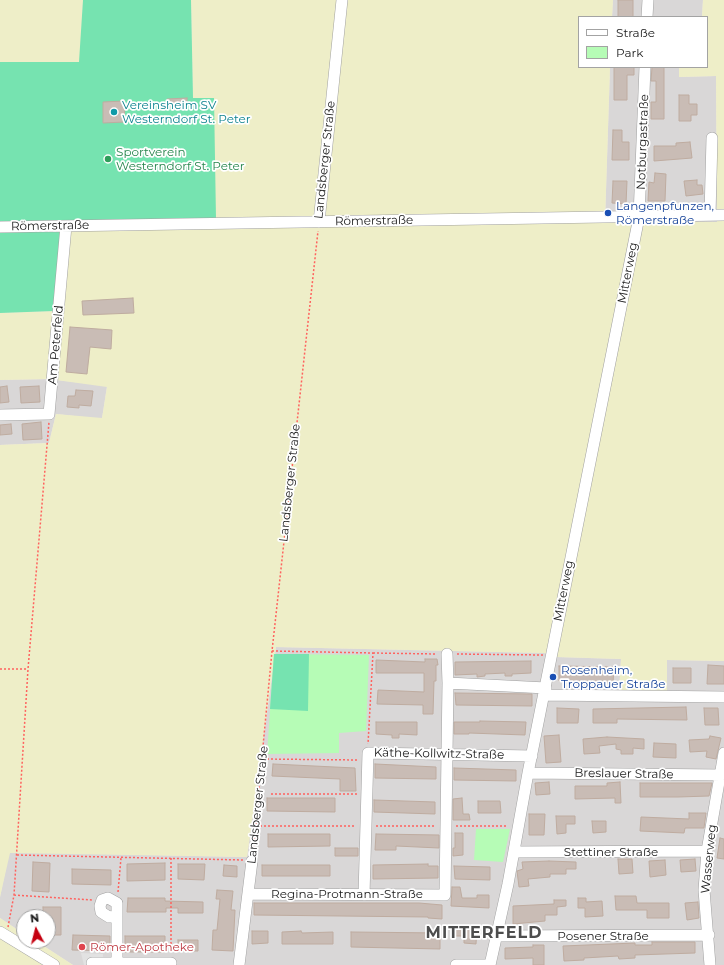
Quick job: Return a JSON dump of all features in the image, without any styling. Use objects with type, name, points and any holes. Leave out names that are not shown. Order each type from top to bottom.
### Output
[{"type":"street","name":"Landsberger Straße","points":[[319,222],[342,0]]},
{"type":"street","points":[[647,16],[648,0]]},
{"type":"street","name":"Notburgastraße","points":[[639,217],[645,68]]},
{"type":"street","points":[[710,215],[712,138]]},
{"type":"street","name":"Römerstraße","points":[[0,227],[710,215],[724,216]]},
{"type":"street","name":"Mitterweg","points":[[489,965],[497,936],[514,852],[551,656],[639,217]]},
{"type":"street","name":"Am Peterfeld","points":[[49,414],[66,226]]},
{"type":"street","points":[[0,415],[49,414]]},
{"type":"street","points":[[445,826],[448,683],[447,654]]},
{"type":"street","points":[[448,683],[545,691],[724,697]]},
{"type":"street","name":"Käthe-Kollwitz-Straße","points":[[364,895],[368,753],[532,756]]},
{"type":"street","name":"Wasserweg","points":[[710,965],[709,935],[704,890],[707,851],[724,753]]},
{"type":"street","name":"Breslauer Straße","points":[[528,773],[721,775]]},
{"type":"street","name":"Regina-Protmann-Straße","points":[[249,894],[445,895],[445,826]]},
{"type":"street","name":"Stettiner Straße","points":[[514,852],[707,851]]},
{"type":"street","name":"Landsberger Straße","points":[[239,965],[252,861]]},
{"type":"street","points":[[113,964],[117,916],[117,903],[108,898],[102,900],[100,906],[101,912],[109,917],[117,916]]},
{"type":"street","points":[[4,933],[54,965]]},
{"type":"street","name":"Posener Straße","points":[[497,936],[709,935]]},
{"type":"street","points":[[92,963],[171,963]]},
{"type":"street","points":[[456,965],[489,965]]},
{"type":"path","name":"Landsberger Straße","points":[[252,861],[263,759],[272,651],[319,222]]},
{"type":"path","points":[[4,933],[14,895],[28,669],[49,414]]},
{"type":"path","points":[[272,651],[551,656]]},
{"type":"path","points":[[368,737],[373,653]]},
{"type":"path","points":[[0,669],[28,669]]},
{"type":"path","points":[[263,759],[368,760]]},
{"type":"path","points":[[271,794],[367,794]]},
{"type":"path","points":[[256,826],[519,826]]},
{"type":"path","points":[[17,855],[252,861]]},
{"type":"path","points":[[117,903],[121,858]]},
{"type":"path","points":[[171,858],[171,963]]},
{"type":"path","points":[[14,895],[102,900]]},
{"type":"shaded area","points":[[613,0],[703,0],[702,16],[612,16]]},
{"type":"shaded area","points":[[610,68],[679,68],[679,77],[716,76],[717,222],[605,221]]},
{"type":"shaded area","points":[[49,379],[107,386],[102,419],[56,414],[49,443],[0,445],[0,380]]},
{"type":"shaded area","points":[[276,647],[544,653],[557,657],[621,659],[619,692],[667,660],[724,661],[724,965],[73,965],[48,949],[56,949],[56,909],[16,909],[16,929],[0,918],[0,897],[9,852],[247,857]]},
{"type":"shaded area","points":[[81,953],[103,954],[103,965],[84,965]]},
{"type":"green space","points":[[0,0],[83,0],[80,62],[0,62]]},
{"type":"green space","name":"Sportverein Westerndorf St. Peter","points":[[83,0],[191,0],[193,98],[214,98],[216,219],[72,224],[54,311],[0,313],[0,62],[79,62]]},
{"type":"green space","points":[[191,0],[613,0],[612,16],[578,16],[578,68],[610,68],[605,221],[717,222],[716,76],[679,77],[679,68],[708,68],[708,16],[702,16],[703,0],[724,0],[724,661],[667,660],[667,693],[619,692],[621,659],[556,657],[544,653],[276,647],[247,857],[10,853],[0,897],[0,445],[49,443],[56,414],[102,418],[107,387],[49,379],[0,380],[0,313],[54,311],[71,224],[214,98],[193,98]]},
{"type":"green space","points":[[274,654],[369,655],[366,731],[339,733],[339,753],[267,754]]},
{"type":"green space","points":[[274,654],[309,654],[308,711],[270,709]]},
{"type":"green space","points":[[476,829],[510,829],[503,862],[474,860]]},
{"type":"green space","points":[[0,918],[16,929],[16,949],[48,949],[73,965],[0,965]]},
{"type":"building","points":[[618,0],[633,0],[633,16],[618,16]]},
{"type":"building","points":[[614,68],[634,68],[634,75],[627,75],[627,100],[614,100]]},
{"type":"building","points":[[652,68],[664,68],[664,119],[651,119],[651,102],[656,102],[656,81],[651,81]]},
{"type":"building","points":[[679,95],[689,95],[689,104],[697,104],[697,115],[691,115],[691,121],[679,121]]},
{"type":"building","points":[[187,98],[187,106],[167,107],[167,99]]},
{"type":"building","name":"Vereinsheim SV Westerndorf St. Peter","points":[[124,101],[125,122],[103,123],[103,102]]},
{"type":"building","points":[[613,130],[622,130],[622,142],[629,142],[629,160],[612,160]]},
{"type":"building","points":[[690,142],[692,158],[654,161],[654,146],[676,146],[676,143]]},
{"type":"building","points":[[655,173],[666,174],[665,201],[648,201],[649,182],[654,183]]},
{"type":"building","points":[[697,180],[697,185],[702,185],[703,194],[686,196],[684,181]]},
{"type":"building","points":[[613,181],[627,181],[626,204],[612,203]]},
{"type":"building","points":[[133,298],[134,313],[83,315],[82,301]]},
{"type":"building","points":[[70,327],[112,330],[111,349],[90,347],[87,374],[66,372]]},
{"type":"building","points":[[7,386],[9,402],[0,403],[0,387]]},
{"type":"building","points":[[39,386],[40,402],[21,403],[20,387]]},
{"type":"building","points":[[76,390],[93,391],[91,406],[79,405],[79,408],[67,407],[68,396],[75,396]]},
{"type":"building","points":[[41,422],[42,439],[23,440],[22,424]]},
{"type":"building","points":[[11,424],[12,434],[0,435],[0,425]]},
{"type":"building","points":[[425,659],[437,659],[438,665],[436,665],[436,681],[434,681],[433,714],[423,714],[423,705],[377,704],[378,690],[424,692],[424,673],[376,673],[376,660],[425,662]]},
{"type":"building","points":[[531,661],[531,673],[512,674],[512,676],[505,676],[505,673],[485,674],[485,676],[477,677],[477,674],[455,675],[455,662]]},
{"type":"building","points":[[708,665],[724,666],[724,684],[707,684]]},
{"type":"building","points":[[559,666],[614,667],[613,683],[559,681]]},
{"type":"building","points":[[673,668],[691,668],[691,683],[673,683]]},
{"type":"building","points":[[455,693],[532,694],[532,706],[456,705]]},
{"type":"building","points":[[686,707],[687,720],[617,719],[617,723],[593,723],[593,709]]},
{"type":"building","points":[[557,708],[579,709],[578,723],[557,723]]},
{"type":"building","points":[[704,708],[718,708],[719,725],[705,725]]},
{"type":"building","points":[[376,722],[417,722],[417,735],[399,734],[399,738],[392,738],[392,735],[376,734]]},
{"type":"building","points":[[454,722],[526,722],[525,735],[469,733],[454,734]]},
{"type":"building","points":[[559,735],[561,762],[546,763],[544,736]]},
{"type":"building","points":[[710,736],[721,738],[716,759],[706,757],[707,751],[690,752],[689,740],[709,739]]},
{"type":"building","points":[[607,737],[644,739],[644,749],[633,748],[633,754],[621,754],[621,750],[616,749],[616,744],[599,746],[600,753],[584,754],[583,739]]},
{"type":"building","points":[[654,743],[676,744],[676,758],[653,757]]},
{"type":"building","points":[[273,764],[355,768],[356,791],[340,791],[340,779],[272,776]]},
{"type":"building","points":[[375,764],[436,767],[436,779],[375,778]]},
{"type":"building","points":[[454,768],[516,770],[516,781],[454,780]]},
{"type":"building","points":[[549,782],[550,794],[536,795],[535,783]]},
{"type":"building","points":[[620,782],[621,803],[615,803],[615,798],[575,799],[575,786],[607,786],[607,783]]},
{"type":"building","points":[[640,783],[712,783],[709,796],[640,797]]},
{"type":"building","points":[[267,798],[335,798],[335,812],[267,811]]},
{"type":"building","points":[[462,798],[463,814],[469,814],[470,820],[453,820],[453,799]]},
{"type":"building","points":[[374,800],[435,802],[435,814],[374,812]]},
{"type":"building","points":[[478,801],[500,801],[501,813],[478,813]]},
{"type":"building","points":[[689,813],[706,813],[704,828],[685,828],[684,833],[640,831],[641,817],[689,819]]},
{"type":"building","points":[[529,814],[545,814],[544,835],[529,835]]},
{"type":"building","points":[[556,816],[575,816],[575,824],[566,824],[566,833],[557,834]]},
{"type":"building","points":[[592,821],[606,821],[606,832],[593,833]]},
{"type":"building","points":[[455,833],[463,833],[463,855],[453,856],[453,848],[455,848]]},
{"type":"building","points":[[268,834],[330,834],[330,846],[268,847]]},
{"type":"building","points":[[376,834],[439,835],[439,848],[396,846],[396,850],[375,850]]},
{"type":"building","points":[[720,838],[724,839],[724,859],[717,858]]},
{"type":"building","points":[[335,848],[358,848],[358,856],[335,856]]},
{"type":"building","points":[[618,859],[632,859],[633,873],[619,874]]},
{"type":"building","points":[[695,859],[696,871],[681,872],[680,860]]},
{"type":"building","points":[[665,860],[666,875],[650,877],[649,861]]},
{"type":"building","points":[[33,862],[50,863],[49,892],[32,891]]},
{"type":"building","points":[[522,862],[576,862],[576,869],[566,869],[566,874],[550,874],[550,877],[528,879],[529,886],[519,887],[517,871],[523,869]]},
{"type":"building","points":[[165,863],[165,880],[127,881],[127,864]]},
{"type":"building","points":[[178,864],[205,864],[204,880],[178,879]]},
{"type":"building","points":[[428,864],[428,866],[438,866],[438,878],[373,879],[373,865]]},
{"type":"building","points":[[224,865],[237,866],[237,877],[223,876]]},
{"type":"building","points":[[262,865],[330,865],[330,876],[262,876]]},
{"type":"building","points":[[454,866],[490,867],[490,880],[455,879]]},
{"type":"building","points":[[72,869],[111,870],[111,885],[72,884]]},
{"type":"building","points":[[452,887],[460,887],[462,898],[477,898],[477,895],[489,895],[489,908],[451,906]]},
{"type":"building","points":[[217,890],[233,891],[231,910],[235,910],[233,951],[212,950],[213,930],[217,930],[220,899],[216,899]]},
{"type":"building","points":[[615,896],[636,896],[637,903],[669,903],[669,918],[647,918],[647,910],[616,910]]},
{"type":"building","points":[[128,898],[165,898],[165,901],[203,902],[203,913],[178,913],[178,908],[166,908],[166,912],[127,912]]},
{"type":"building","points":[[578,898],[586,898],[586,902],[602,901],[603,916],[585,917],[585,908],[578,908]]},
{"type":"building","points":[[554,900],[566,900],[566,906],[557,907],[557,915],[545,915],[545,921],[513,924],[513,906],[554,904]]},
{"type":"building","points":[[698,902],[699,918],[687,920],[685,903]]},
{"type":"building","points":[[254,903],[419,903],[442,905],[442,919],[428,917],[254,915]]},
{"type":"building","points":[[43,907],[61,907],[61,935],[56,935],[56,909],[43,909]]},
{"type":"building","points":[[456,926],[477,927],[476,944],[464,943],[464,936],[455,936]]},
{"type":"building","points":[[252,931],[268,931],[268,943],[252,944]]},
{"type":"building","points":[[301,931],[302,933],[333,932],[333,944],[282,944],[282,932]]},
{"type":"building","points":[[351,932],[440,933],[440,949],[351,947]]},
{"type":"building","points":[[73,935],[110,936],[110,951],[72,950]]},
{"type":"building","points":[[125,936],[165,936],[165,952],[125,952]]},
{"type":"building","points":[[178,940],[198,940],[198,951],[178,951]]},
{"type":"building","points":[[652,942],[695,942],[695,953],[635,955],[635,958],[619,959],[618,956],[584,958],[584,960],[564,961],[563,946],[635,943],[635,945],[652,945]]},
{"type":"building","points":[[533,945],[544,945],[544,965],[533,965],[533,958],[505,959],[505,948],[533,947]]},
{"type":"place","name":"Vereinsheim SV Westerndorf St. Peter","points":[[114,112]]},
{"type":"place","name":"Sportverein Westerndorf St. Peter","points":[[108,159]]},
{"type":"place","name":"Langenpfunzen, Römerstraße","points":[[608,213]]},
{"type":"place","name":"Rosenheim, Troppauer Straße","points":[[553,677]]},
{"type":"place","name":"Römer-Apotheke","points":[[82,947]]},
{"type":"district","name":"MITTERFELD","points":[[484,933]]}]
